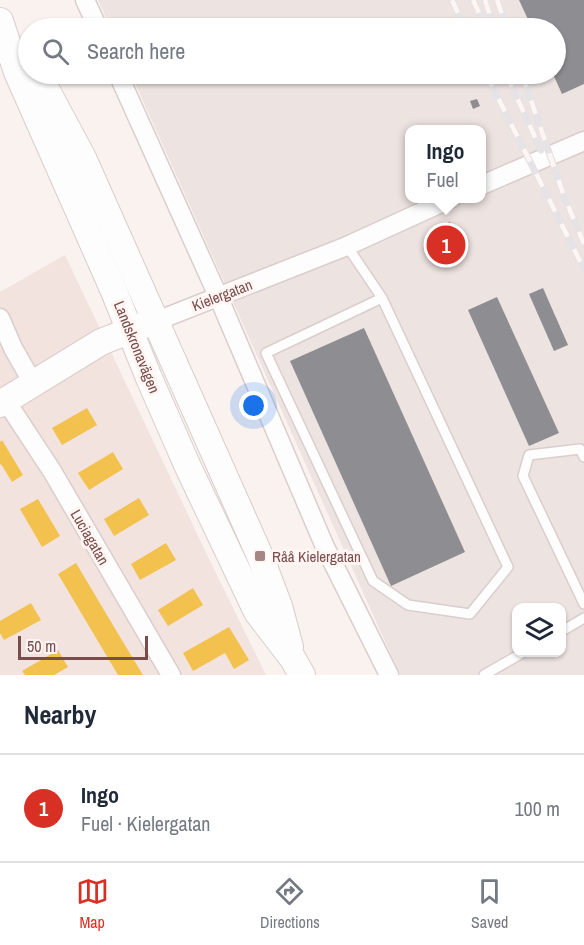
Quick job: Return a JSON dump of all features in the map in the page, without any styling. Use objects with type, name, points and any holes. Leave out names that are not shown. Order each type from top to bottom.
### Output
[{"type":"main road","name":"Landskronavägen","points":[[1,23],[18,46]]},
{"type":"main road","name":"Landskronavägen","points":[[1,23],[18,74]]},
{"type":"main road","name":"Landskronavägen","points":[[22,84],[184,457],[257,612],[298,667]]},
{"type":"main road","name":"Landskronavägen","points":[[43,84],[83,158],[260,556],[298,667]]},
{"type":"main road","name":"Kielergatan","points":[[3,402],[101,342],[154,322]]},
{"type":"street","points":[[85,0],[93,18]]},
{"type":"street","points":[[123,84],[218,296],[326,547],[389,675]]},
{"type":"street","points":[[486,183],[584,141]]},
{"type":"street","name":"Kielergatan","points":[[154,322],[348,246],[441,203]]},
{"type":"street","points":[[0,318],[13,348],[34,385]]},
{"type":"street","name":"Luciagatan","points":[[3,402],[52,471],[171,675]]},
{"type":"lane","points":[[348,246],[382,298],[508,567],[471,614],[408,605],[373,581],[266,352],[382,298]]},
{"type":"lane","points":[[584,457],[580,449],[529,455],[522,476],[584,604]]},
{"type":"lane","points":[[566,628],[584,618]]},
{"type":"lane","points":[[484,675],[515,657]]},
{"type":"shaded area","points":[[98,0],[584,0],[584,675],[400,675],[135,84],[566,84],[566,18],[106,18]]},
{"type":"shaded area","points":[[65,255],[266,675],[0,675],[0,292]]},
{"type":"building: Homes","points":[[87,408],[97,425],[62,445],[52,428]]},
{"type":"building: Homes","points":[[2,440],[23,475],[12,482],[0,465],[0,442]]},
{"type":"building: Homes","points":[[113,452],[123,469],[89,490],[78,473]]},
{"type":"building: Homes","points":[[139,498],[149,515],[114,536],[104,519]]},
{"type":"building: Homes","points":[[38,499],[60,536],[42,547],[20,509]]},
{"type":"building: Homes","points":[[166,543],[176,560],[140,580],[131,564]]},
{"type":"building: Homes","points":[[76,563],[143,675],[118,675],[58,574]]},
{"type":"building: Homes","points":[[193,588],[203,605],[168,626],[158,610]]},
{"type":"building: Homes","points":[[31,603],[41,620],[4,640],[0,633],[0,621]]},
{"type":"building: Homes","points":[[229,627],[249,660],[234,669],[225,653],[193,671],[183,653]]},
{"type":"building: Homes","points":[[58,650],[68,667],[54,675],[25,675],[22,671]]},
{"type":"building: Shops","points":[[450,222],[464,254],[447,261],[433,230]]},
{"type":"building: Industry","points":[[519,0],[584,0],[584,84],[562,94],[558,84],[566,84],[566,18],[527,18]]},
{"type":"building: Industry","points":[[477,99],[480,106],[473,109],[470,101]]},
{"type":"building: Industry","points":[[543,288],[568,345],[554,351],[529,294]]},
{"type":"building: Industry","points":[[497,297],[559,433],[529,446],[468,310]]},
{"type":"building: Industry","points":[[364,328],[465,552],[391,586],[290,361]]},
{"type":"railway","points":[[452,0],[460,18]]},
{"type":"railway","points":[[473,0],[481,18]]},
{"type":"railway","points":[[485,0],[491,18]]},
{"type":"railway","points":[[497,0],[503,18]]},
{"type":"railway","points":[[491,84],[584,269]]},
{"type":"railway","points":[[511,84],[541,150]]},
{"type":"railway","points":[[525,84],[564,196],[584,244]]},
{"type":"place","name":"Ingo","points":[[446,245]]},
{"type":"place","name":"Råå Kielergatan","points":[[260,556]]}]
